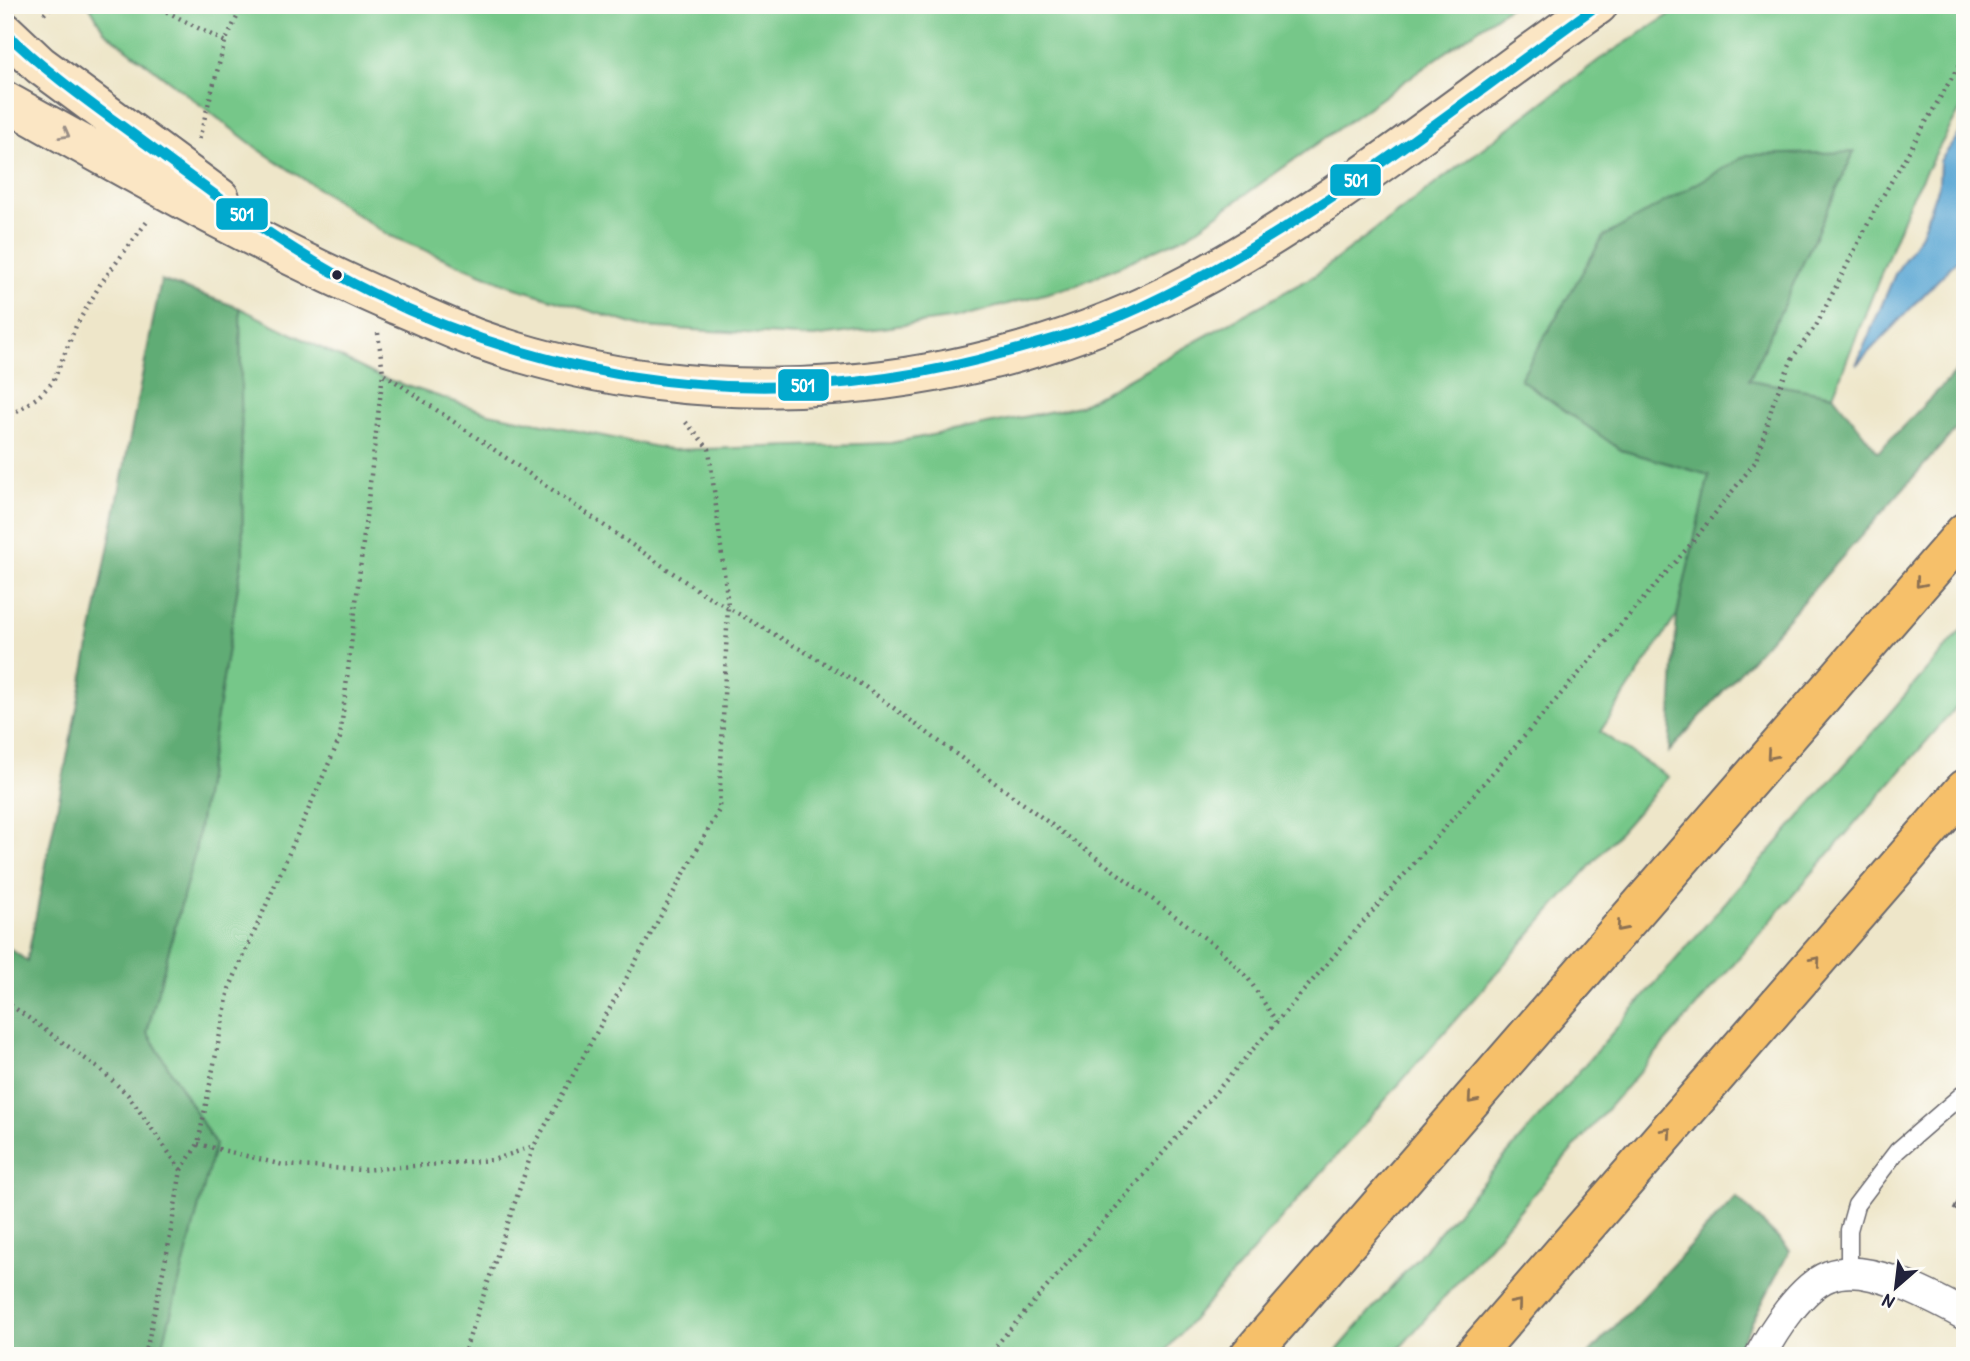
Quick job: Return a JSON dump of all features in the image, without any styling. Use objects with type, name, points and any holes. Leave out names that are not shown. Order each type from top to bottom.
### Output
[{"type":"highway","points":[[1249,1356],[1965,532]]},
{"type":"highway","points":[[1473,1356],[1965,789]]},
{"type":"main road","points":[[5,101],[243,234],[479,340],[565,363],[649,380],[770,388],[831,387],[910,376],[983,360],[1069,335],[1134,310],[1191,283],[1369,172],[1598,5]]},
{"type":"main road","points":[[5,32],[40,65],[228,204],[304,255],[373,294]]},
{"type":"street","points":[[1760,1356],[1795,1304],[1838,1274],[1866,1273],[1897,1283],[1965,1315]]},
{"type":"lane","points":[[1838,1274],[1856,1205],[1896,1151],[1965,1092]]},
{"type":"path","points":[[44,14],[53,5]]},
{"type":"path","points":[[154,5],[225,42]]},
{"type":"path","points":[[199,139],[225,42],[243,5]]},
{"type":"path","points":[[986,1356],[1691,544],[1756,461],[1774,400],[1793,357],[1817,324],[1877,206],[1965,55]]},
{"type":"path","points":[[5,419],[38,397],[53,383],[76,326],[101,283],[152,215]]},
{"type":"path","points":[[145,1356],[181,1170],[198,1144],[229,989],[340,738],[383,373],[373,294]]},
{"type":"path","points":[[383,373],[699,591],[728,605],[864,686],[1217,947],[1248,978],[1276,1021]]},
{"type":"path","points":[[463,1356],[534,1146],[719,810],[728,605],[709,449],[649,380]]},
{"type":"path","points":[[5,1001],[101,1070],[128,1095],[181,1170]]},
{"type":"path","points":[[198,1144],[283,1165],[360,1170],[493,1160],[534,1146]]},
{"type":"green space","points":[[89,5],[1512,5],[1187,236],[1077,285],[957,318],[814,337],[642,327],[516,288],[388,235],[258,149],[104,31]]},
{"type":"green space","points":[[1685,5],[1965,5],[1965,101],[1912,196],[1833,395],[1749,380],[1854,152],[1621,450],[1709,475],[1677,615],[1600,732],[1668,777],[1161,1356],[160,1356],[215,1144],[147,1032],[195,852],[243,555],[240,308],[380,377],[489,413],[672,450],[891,443],[1079,406],[1314,276],[1600,59]]},
{"type":"green space","points":[[1854,152],[1749,380],[1833,395],[1878,452],[1965,363],[1965,419],[1669,752],[1677,615],[1709,475],[1621,450],[1520,379],[1603,237],[1747,155]]},
{"type":"green space","points":[[161,280],[240,308],[243,555],[195,852],[147,1032],[215,1144],[160,1356],[5,1356],[5,945],[27,961]]},
{"type":"green space","points":[[1965,626],[1965,697],[1393,1356],[1332,1356]]},
{"type":"green space","points":[[1736,1197],[1790,1250],[1734,1356],[1587,1356]]},
{"type":"water","points":[[1965,126],[1965,252],[1856,365],[1895,274],[1921,234],[1939,183],[1940,161]]},
{"type":"building","points":[[1965,1187],[1965,1214],[1954,1209]]},
{"type":"transit line","name":"501","points":[[5,32],[61,81],[237,211],[316,263],[372,293],[449,327],[527,353],[606,372],[686,383],[767,387],[848,383],[929,371],[1060,337],[1139,308],[1201,277],[1318,206],[1598,5]]}]
